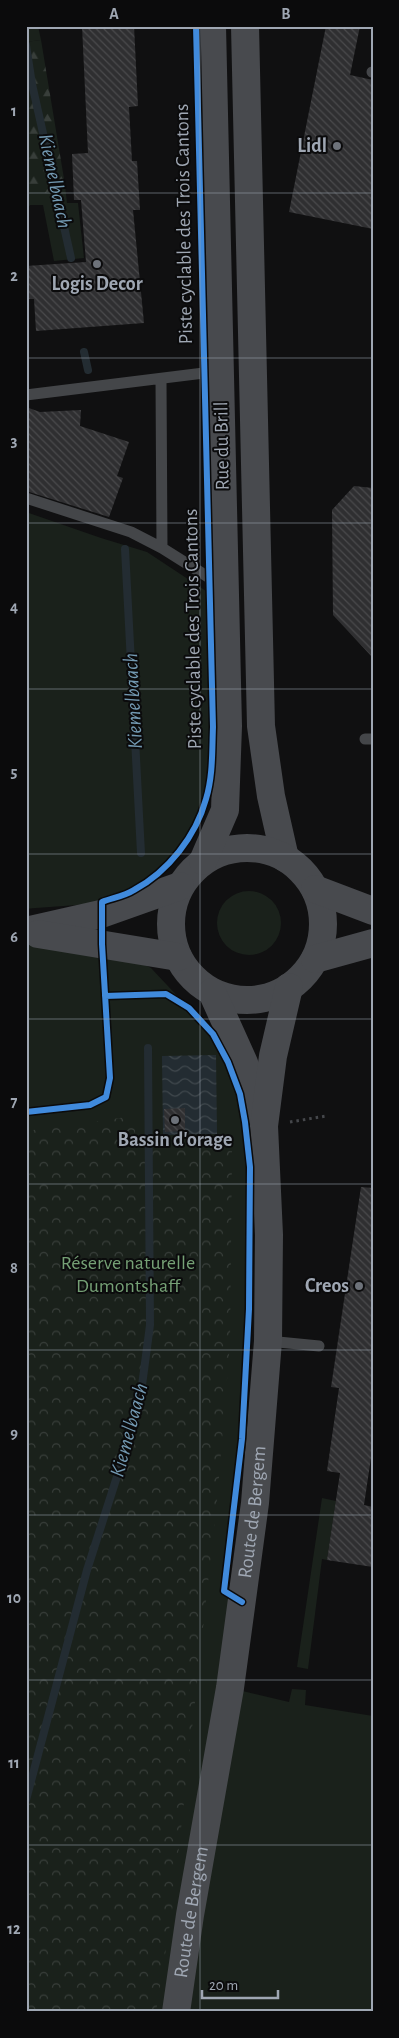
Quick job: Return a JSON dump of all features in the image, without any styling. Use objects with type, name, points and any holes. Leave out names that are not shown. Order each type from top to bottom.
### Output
[{"type":"main road","name":"Rue du Brill","points":[[203,861],[225,810],[228,726],[212,26]]},
{"type":"main road","name":"Rue du Brill","points":[[245,26],[262,726],[271,796],[285,858]]},
{"type":"main road","points":[[243,848],[265,850],[285,858],[302,871],[315,889],[322,912],[322,936],[315,959],[304,975],[289,987],[271,996],[251,1000],[231,999],[212,992],[192,977],[178,957],[171,934],[172,909],[180,886],[203,861],[222,852],[243,848]]},
{"type":"main road","points":[[26,932],[101,914],[180,886]]},
{"type":"main road","points":[[315,889],[373,911]]},
{"type":"main road","points":[[26,932],[178,957]]},
{"type":"main road","points":[[315,959],[373,943]]},
{"type":"main road","name":"Route de Bergem","points":[[176,2012],[190,1915],[230,1688],[260,1456],[268,1341],[269,1226],[264,1126],[273,1056],[289,987]]},
{"type":"main road","name":"Route de Bergem","points":[[212,992],[244,1063],[264,1126]]},
{"type":"lane","points":[[26,396],[220,371]]},
{"type":"lane","points":[[161,380],[162,548]]},
{"type":"lane","points":[[26,498],[131,532],[162,548],[225,588]]},
{"type":"lane","points":[[268,1341],[319,1346]]},
{"type":"path","points":[[264,1126],[326,1116]]},
{"type":"green space","points":[[26,26],[38,26],[41,40],[26,42]]},
{"type":"green space","points":[[41,40],[65,185],[45,193],[30,194],[26,180],[26,82],[32,84],[26,42]]},
{"type":"green space","points":[[26,180],[30,194],[45,193],[65,185],[67,203],[78,203],[84,258],[54,261],[43,205],[30,205],[26,212]]},
{"type":"green space","points":[[26,512],[147,552],[209,593],[213,765],[206,801],[187,841],[169,864],[134,891],[95,903],[26,909]]},
{"type":"green space","points":[[249,891],[261,893],[272,900],[279,911],[281,923],[279,935],[272,946],[261,953],[249,955],[237,953],[226,946],[219,935],[217,923],[219,911],[226,900],[237,893]]},
{"type":"green space","points":[[26,932],[102,944],[151,968],[213,1034],[228,1062],[240,1094],[250,1167],[249,1309],[242,1439],[224,1591],[242,1602],[230,1688],[289,1702],[292,1689],[306,1690],[305,1705],[373,1716],[373,2012],[26,2012]]},
{"type":"green space","name":"Réserve naturelle Dumontshaff","points":[[134,1116],[136,1147],[232,1151],[230,1343],[217,1501],[172,1911],[156,2012],[26,2012],[26,1131]]},
{"type":"green space","points":[[322,1498],[336,1501],[327,1560],[322,1559],[308,1669],[297,1667]]},
{"type":"water","points":[[216,1055],[217,1134],[163,1135],[162,1056]]},
{"type":"building","points":[[82,26],[134,26],[138,106],[129,107],[132,161],[137,161],[140,210],[133,210],[144,323],[36,331],[34,299],[26,299],[26,266],[86,262],[81,200],[74,200],[72,154],[88,153]]},
{"type":"building","name":"Lidl","points":[[326,26],[360,26],[350,75],[373,80],[373,229],[289,212]]},
{"type":"building","points":[[26,407],[40,412],[81,410],[80,426],[129,442],[117,476],[123,478],[109,517],[26,491]]},
{"type":"building","points":[[354,486],[373,488],[373,658],[333,615],[332,510]]},
{"type":"building","name":"Bassin d'orage","points":[[185,1108],[185,1131],[165,1132],[164,1109]]},
{"type":"building","points":[[361,1187],[373,1188],[373,1444],[364,1505],[373,1507],[373,1567],[327,1560],[340,1473],[327,1471],[339,1388],[331,1387]]},
{"type":"waterway","name":"Kiemelbaach","points":[[26,45],[32,84],[71,258]]},
{"type":"waterway","name":"Kiemelbaach","points":[[84,352],[88,370]]},
{"type":"waterway","name":"Kiemelbaach","points":[[125,549],[141,853]]},
{"type":"waterway","name":"Kiemelbaach","points":[[26,1800],[87,1570],[139,1408],[150,1325],[148,1048]]},
{"type":"cycle path","name":"Piste cyclable des Trois Cantons","points":[[26,1112],[90,1105],[106,1097],[110,1078],[102,944],[102,902],[130,892],[146,882],[179,852],[201,813],[210,781],[213,727],[196,26]]},
{"type":"cycle path","points":[[105,996],[166,994],[189,1008],[213,1034],[228,1062],[240,1094],[250,1167],[249,1309],[242,1439],[224,1591],[242,1602]]},
{"type":"place","name":"Lidl","points":[[337,146]]},
{"type":"place","name":"Logis Decor","points":[[97,264]]},
{"type":"place","name":"Bassin d'orage","points":[[175,1120]]},
{"type":"place","name":"Creos","points":[[359,1286]]}]
